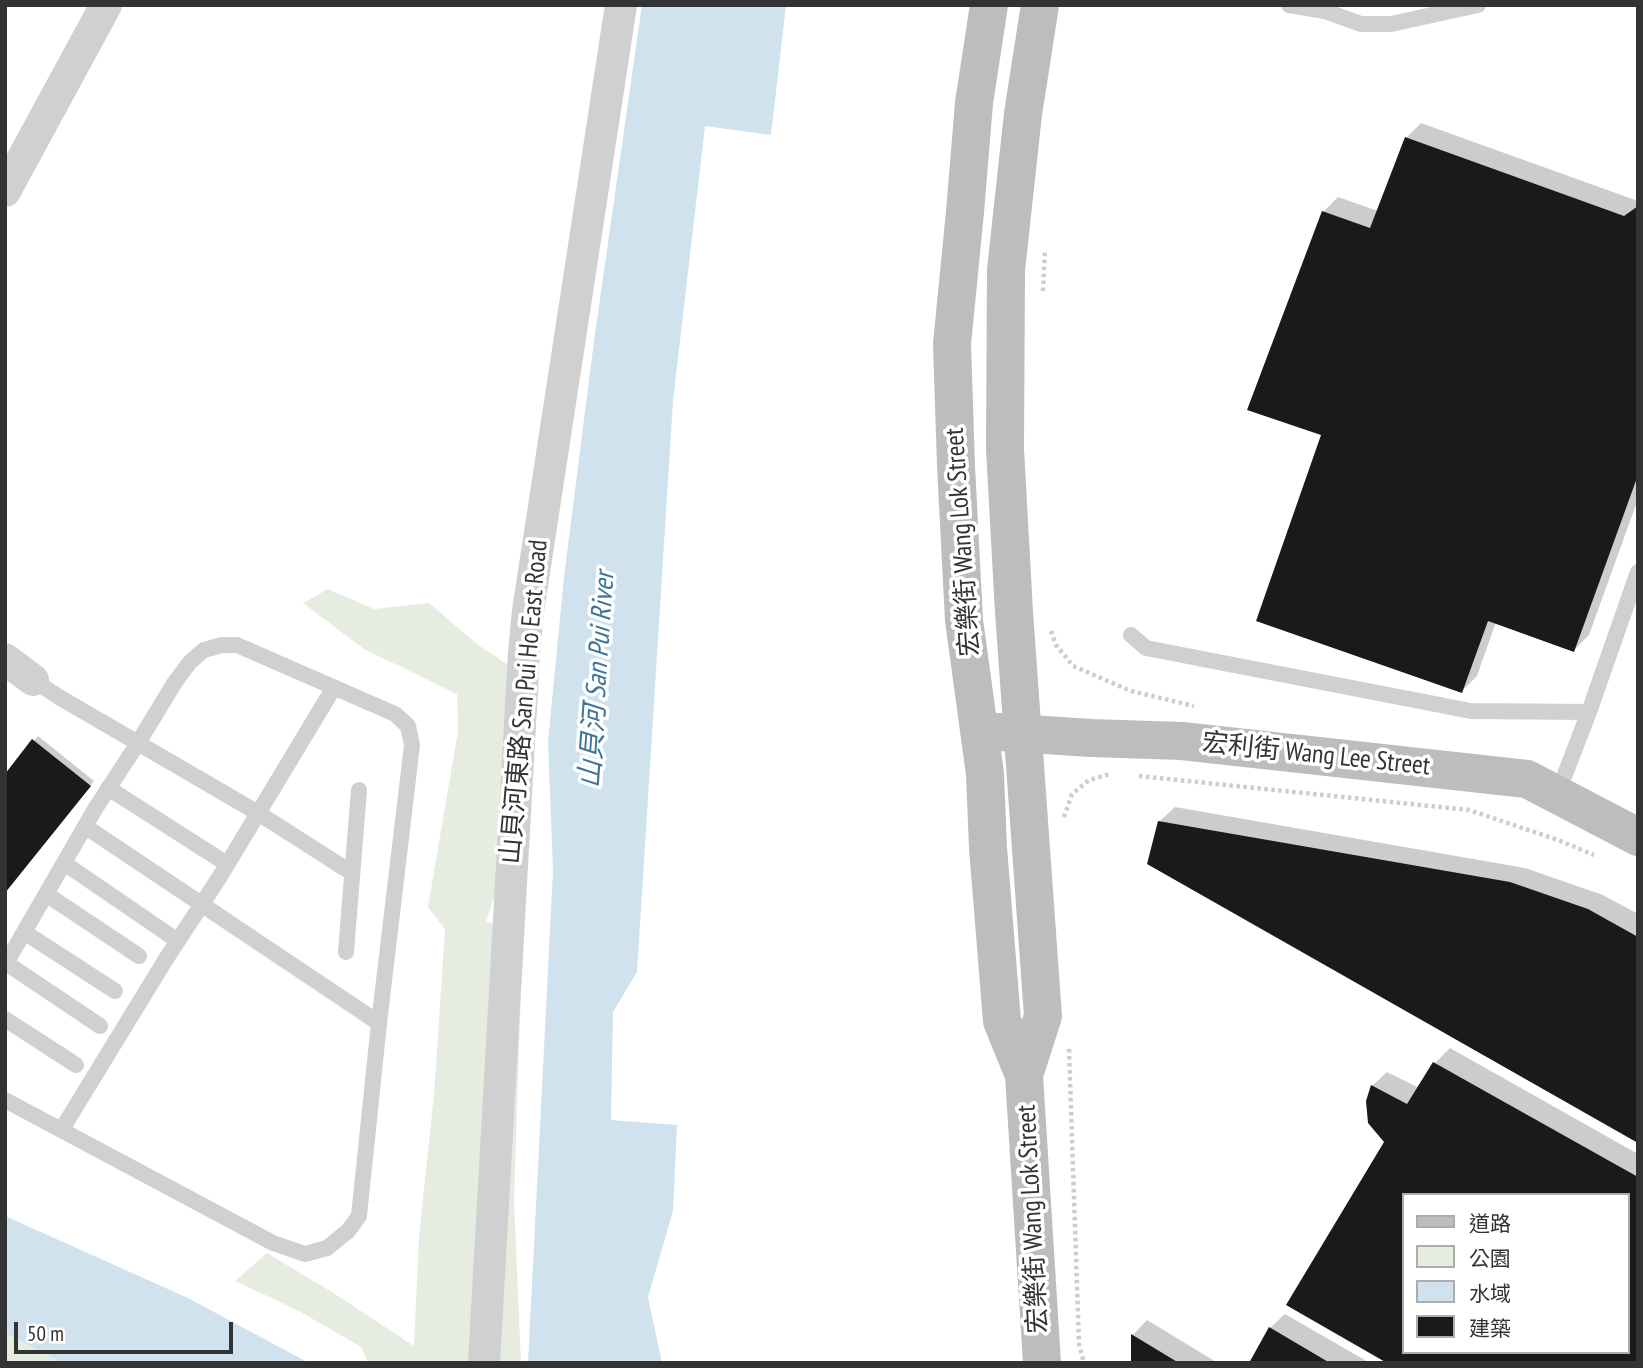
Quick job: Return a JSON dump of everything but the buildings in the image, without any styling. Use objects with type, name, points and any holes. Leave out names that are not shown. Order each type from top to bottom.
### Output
[{"type":"street","points":[[5,191],[106,5]]},
{"type":"street","name":"山貝河東路 San Pui Ho East Road","points":[[484,1363],[528,611],[621,5]]},
{"type":"street","name":"宏樂街 Wang Lok Street","points":[[989,5],[974,103],[952,344],[964,620],[985,774],[1002,1021],[1024,1075],[1042,1363]]},
{"type":"street","name":"宏樂街 Wang Lok Street","points":[[1024,1075],[1043,1016],[1005,449],[1006,270],[1023,114],[1040,5]]},
{"type":"street","points":[[5,659],[33,680]]},
{"type":"street","name":"宏利街 Wang Lee Street","points":[[979,730],[1182,741],[1527,779],[1638,837]]},
{"type":"lane","points":[[1289,5],[1325,11],[1361,24],[1391,24],[1478,5]]},
{"type":"lane","points":[[1557,795],[1638,572]]},
{"type":"lane","points":[[1131,635],[1146,648],[1471,711],[1589,712]]},
{"type":"lane","points":[[5,1100],[273,1243],[305,1254],[327,1248],[348,1231],[359,1216],[412,745],[408,726],[395,714],[237,645],[222,645],[204,650],[190,663],[175,682],[108,788],[6,964],[100,1026]]},
{"type":"lane","points":[[33,680],[258,813],[352,873]]},
{"type":"lane","points":[[62,1129],[333,689]]},
{"type":"lane","points":[[108,788],[227,864]]},
{"type":"lane","points":[[346,952],[359,790]]},
{"type":"lane","points":[[86,827],[379,1023]]},
{"type":"lane","points":[[64,863],[178,941]]},
{"type":"lane","points":[[46,894],[139,956]]},
{"type":"lane","points":[[24,932],[116,991]]},
{"type":"lane","points":[[5,1018],[76,1065]]},
{"type":"path","points":[[1042,293],[1046,239]]},
{"type":"path","points":[[1049,626],[1056,645],[1073,666],[1131,691],[1206,709]]},
{"type":"path","points":[[1062,824],[1072,794],[1089,780],[1114,773]]},
{"type":"path","points":[[1127,775],[1469,810],[1558,840],[1604,859]]},
{"type":"path","points":[[1069,1043],[1079,1344],[1084,1363]]},
{"type":"green space","points":[[328,589],[374,609],[429,603],[478,645],[539,685],[529,791],[486,922],[523,928],[514,1200],[521,1363],[368,1363],[361,1347],[299,1311],[235,1281],[267,1253],[414,1346],[419,1237],[434,1095],[445,929],[428,907],[458,731],[457,694],[364,649],[303,603]]},
{"type":"green space","points":[[5,1333],[63,1363],[5,1363]]},
{"type":"water","name":"山貝河 San Pui River","points":[[642,5],[786,5],[771,135],[705,126],[673,401],[637,972],[613,1012],[611,1120],[677,1125],[673,1211],[648,1297],[662,1363],[528,1363],[553,871],[548,742],[564,577],[594,341]]},
{"type":"water","points":[[5,1216],[188,1298],[309,1363],[63,1363],[5,1333]]}]
